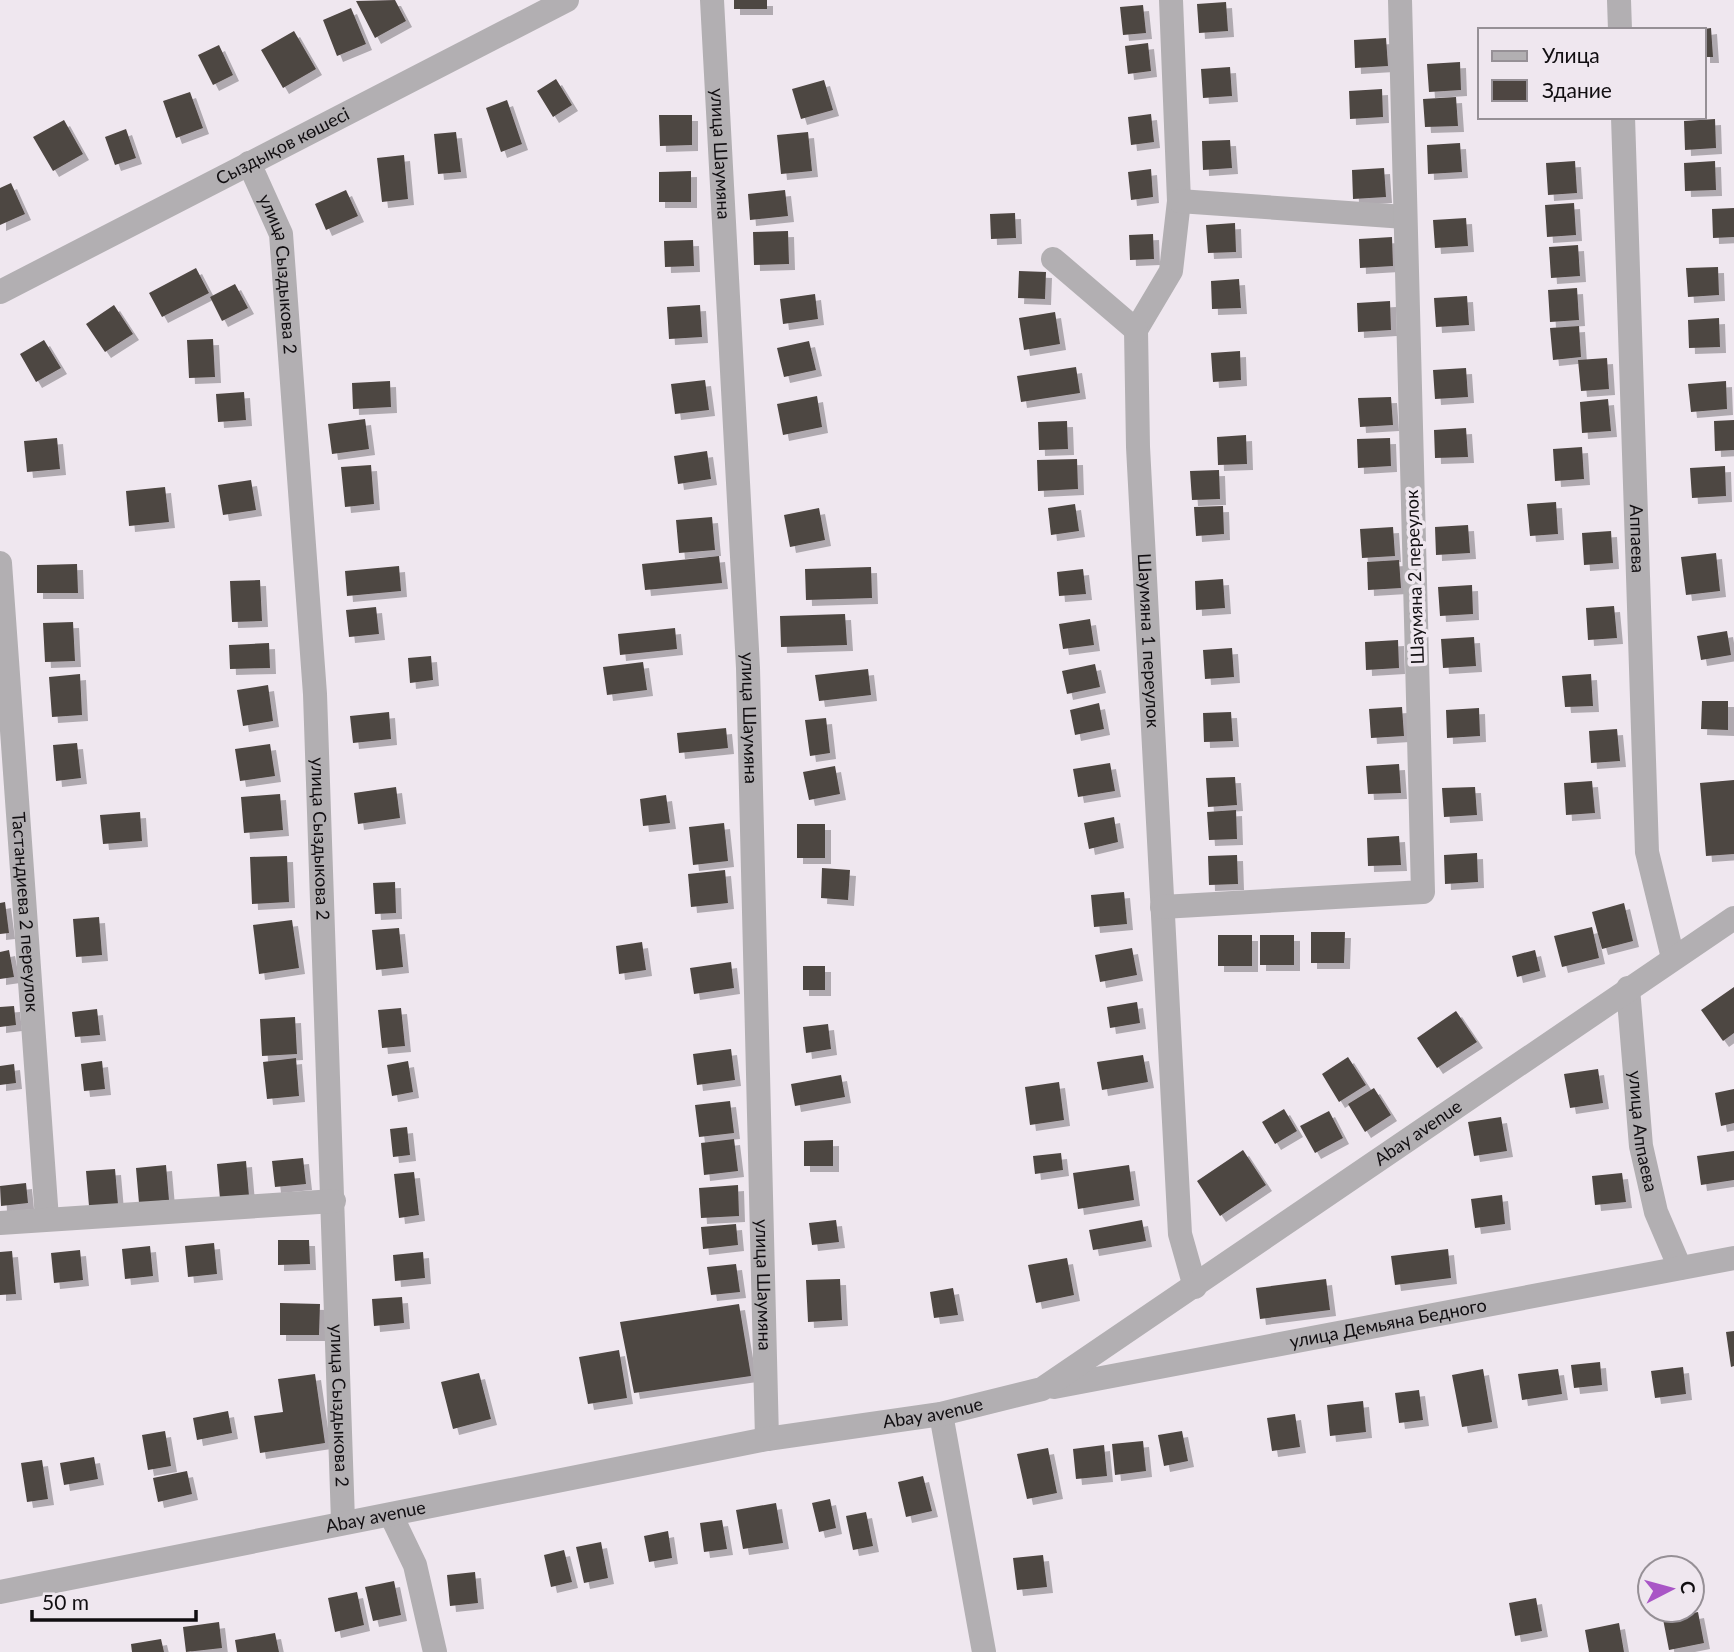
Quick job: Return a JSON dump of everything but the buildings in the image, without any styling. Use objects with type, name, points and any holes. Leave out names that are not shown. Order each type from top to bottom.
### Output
[{"type":"street","name":"Сыздықов көшесі","points":[[0,292],[567,0]]},
{"type":"street","name":"улица Шаумяна","points":[[712,0],[748,668],[767,1439]]},
{"type":"street","points":[[1053,259],[1136,330],[1171,271],[1179,201],[1171,0]]},
{"type":"street","name":"Шаумяна 2 переулок","points":[[1162,907],[1423,892],[1400,0]]},
{"type":"street","points":[[1619,0],[1620,28]]},
{"type":"street","name":"Аппаева","points":[[1623,119],[1647,852],[1673,958]]},
{"type":"street","name":"улица Сыздыкова 2","points":[[249,163],[281,234],[315,694],[344,1521]]},
{"type":"street","points":[[1179,201],[1405,217]]},
{"type":"street","name":"Шаумяна 1 переулок","points":[[1136,330],[1138,447],[1180,1234],[1195,1287]]},
{"type":"street","name":"Тастандиева 2 переулок","points":[[0,563],[47,1219]]},
{"type":"street","name":"Abay avenue","points":[[0,1592],[344,1521],[391,1515],[767,1439],[941,1414],[1042,1389],[1734,918]]},
{"type":"street","name":"улица Аппаева","points":[[1629,988],[1642,1146],[1656,1212],[1680,1268]]},
{"type":"street","points":[[0,1223],[334,1200]]},
{"type":"street","name":"улица Демьяна Бедного","points":[[1042,1389],[1734,1258]]},
{"type":"street","points":[[941,1414],[984,1652]]},
{"type":"street","points":[[391,1515],[415,1565],[435,1652]]}]
